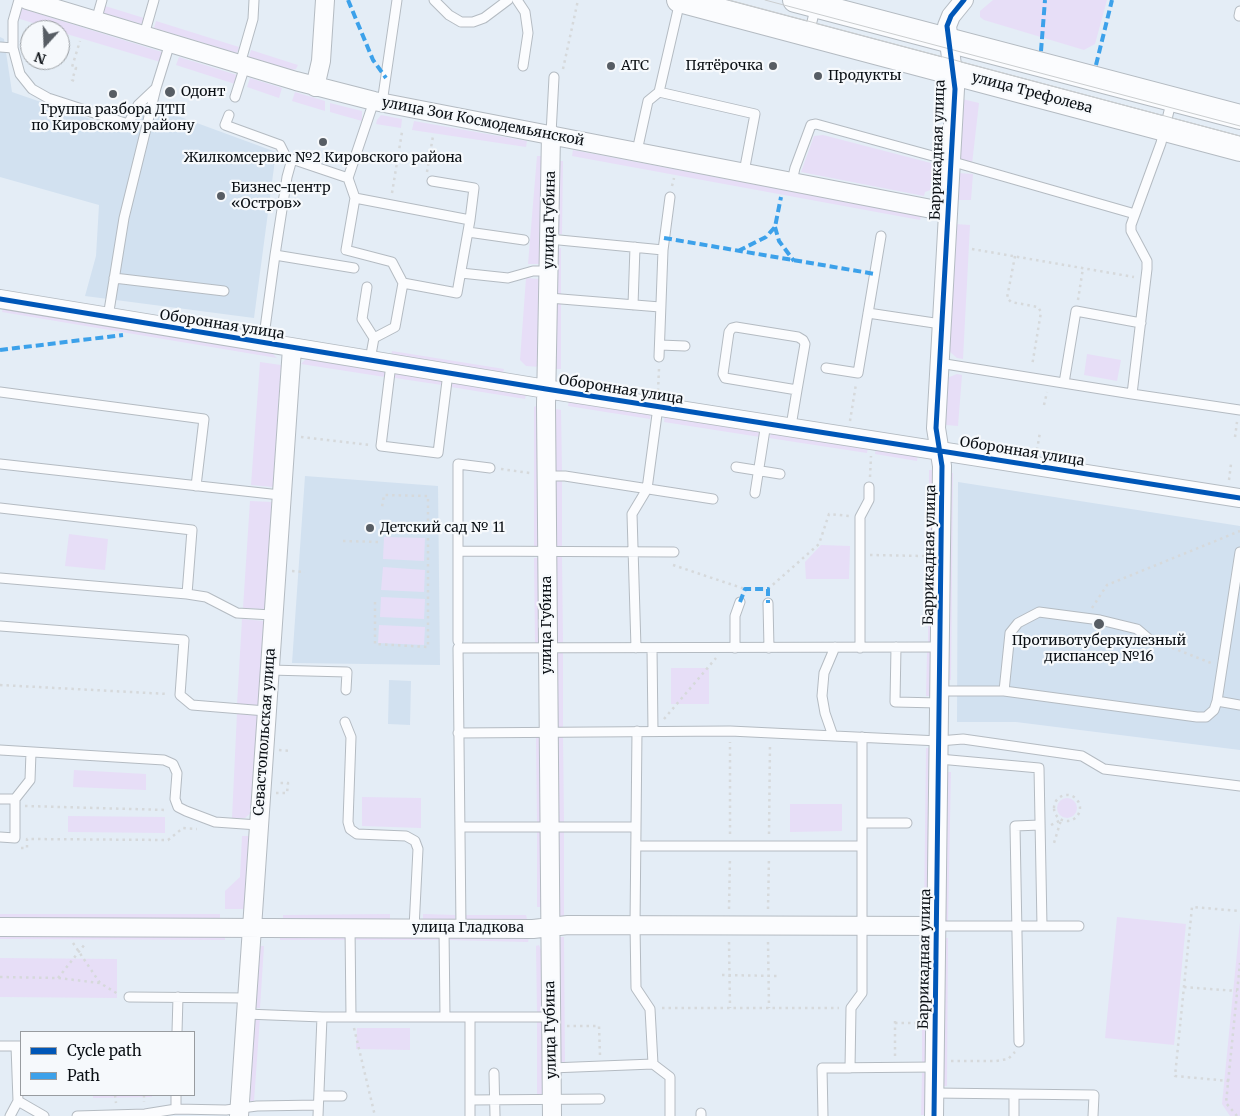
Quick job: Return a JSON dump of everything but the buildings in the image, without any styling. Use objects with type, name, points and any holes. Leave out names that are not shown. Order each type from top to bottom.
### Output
[{"type":"street","name":"улица Зои Космодемьянской","points":[[27,0],[315,87],[378,102],[552,134],[947,212]]},
{"type":"street","points":[[315,87],[321,61],[325,0]]},
{"type":"street","name":"улица Трефолева","points":[[680,0],[1240,148]]},
{"type":"street","name":"Баррикадная улица","points":[[934,1116],[934,1093],[942,1064],[936,926],[942,466],[936,428],[947,212],[945,160],[955,89],[947,26],[951,16],[964,0]]},
{"type":"street","points":[[809,2],[949,41],[1240,117]]},
{"type":"street","name":"улица Губина","points":[[552,134],[546,389],[538,474],[547,552],[552,1108]]},
{"type":"street","name":"Оборонная улица","points":[[0,299],[546,389],[658,401],[766,423],[1240,498]]},
{"type":"street","name":"Севастопольская улица","points":[[240,1112],[280,495],[292,348]]},
{"type":"street","name":"улица Гладкова","points":[[0,927],[533,929],[568,925],[936,926]]},
{"type":"lane","points":[[19,0],[13,21],[13,48],[20,74],[32,89],[48,98],[128,124],[138,105],[156,88]]},
{"type":"lane","points":[[96,21],[102,0]]},
{"type":"lane","points":[[144,35],[154,0]]},
{"type":"lane","points":[[235,97],[253,19],[254,0]]},
{"type":"lane","points":[[374,338],[395,327],[403,283],[392,262],[346,250],[355,198],[348,178],[378,102],[396,0]]},
{"type":"lane","points":[[434,0],[449,15],[461,22],[473,22],[484,18],[508,0]]},
{"type":"lane","points":[[517,0],[525,12],[528,33],[523,66]]},
{"type":"lane","points":[[638,152],[648,101],[659,92],[680,0]]},
{"type":"lane","points":[[809,2],[809,34]]},
{"type":"lane","points":[[108,317],[124,218],[156,88],[170,43]]},
{"type":"lane","points":[[0,47],[13,48]]},
{"type":"lane","points":[[552,134],[554,77]]},
{"type":"lane","points":[[659,92],[755,114],[744,172]]},
{"type":"lane","points":[[1132,394],[1147,261],[1131,231],[1135,214],[1165,129],[1172,99]]},
{"type":"lane","points":[[229,115],[225,125],[280,145],[286,157],[348,178]]},
{"type":"lane","points":[[792,181],[811,125],[816,124],[1135,214]]},
{"type":"lane","points":[[263,343],[287,177],[292,158]]},
{"type":"lane","points":[[403,283],[457,293],[474,188],[432,181]]},
{"type":"lane","points":[[659,358],[663,250],[670,197]]},
{"type":"lane","points":[[355,198],[470,220]]},
{"type":"lane","points":[[468,232],[524,240]]},
{"type":"lane","points":[[826,368],[858,373],[881,236]]},
{"type":"lane","points":[[549,239],[663,250]]},
{"type":"lane","points":[[633,305],[635,247]]},
{"type":"lane","points":[[275,255],[354,268]]},
{"type":"lane","points":[[461,273],[508,278],[533,271],[549,271]]},
{"type":"lane","points":[[114,278],[224,291]]},
{"type":"lane","points":[[367,287],[362,319],[374,338],[370,360]]},
{"type":"lane","points":[[549,298],[660,307]]},
{"type":"lane","points":[[1064,382],[1076,311],[1140,323]]},
{"type":"lane","points":[[868,312],[941,324]]},
{"type":"lane","points":[[791,426],[805,344],[803,340],[798,337],[732,328],[729,332],[723,374],[725,378],[797,390]]},
{"type":"lane","points":[[660,345],[685,346]]},
{"type":"lane","points":[[939,363],[1240,410]]},
{"type":"lane","points":[[391,364],[381,446],[438,453],[448,373]]},
{"type":"lane","points":[[0,392],[204,419],[196,486]]},
{"type":"lane","points":[[636,648],[632,514],[647,489],[658,401]]},
{"type":"lane","points":[[755,493],[766,423]]},
{"type":"lane","points":[[0,464],[280,495]]},
{"type":"lane","points":[[458,641],[458,552],[454,541],[458,464],[490,468]]},
{"type":"lane","points":[[736,467],[780,474]]},
{"type":"lane","points":[[538,474],[564,476],[713,499]]},
{"type":"lane","points":[[860,648],[860,517],[869,500],[870,487]]},
{"type":"lane","points":[[0,508],[192,530],[187,594]]},
{"type":"lane","points":[[458,552],[674,552]]},
{"type":"lane","points":[[896,647],[896,702],[1004,691],[1206,717],[1214,710],[1217,701],[1240,552]]},
{"type":"lane","points":[[0,578],[187,594],[206,597],[237,613],[272,615]]},
{"type":"lane","points":[[735,648],[735,616],[740,602]]},
{"type":"lane","points":[[768,603],[769,648]]},
{"type":"lane","points":[[1004,691],[1010,633],[1018,623],[1039,612],[1087,618],[1137,629],[1150,640]]},
{"type":"lane","points":[[0,626],[184,640],[180,695],[192,705],[266,710]]},
{"type":"lane","points":[[833,736],[825,713],[822,696],[824,673],[835,647]]},
{"type":"lane","points":[[444,1017],[460,827],[458,648],[940,647]]},
{"type":"lane","points":[[652,648],[653,732]]},
{"type":"lane","points":[[269,670],[347,672],[346,690]]},
{"type":"lane","points":[[1217,701],[1240,705]]},
{"type":"lane","points":[[345,722],[351,737],[348,822],[350,829],[357,834],[406,836],[415,841],[418,849],[414,928]]},
{"type":"lane","points":[[637,731],[636,988],[650,1008],[653,1064]]},
{"type":"lane","points":[[458,733],[730,731],[939,741],[963,739],[1082,756],[1104,769],[1240,786]]},
{"type":"lane","points":[[850,1068],[851,1008],[862,993],[862,737]]},
{"type":"lane","points":[[0,750],[164,760],[173,764],[177,773],[175,799],[178,807],[215,822],[258,825]]},
{"type":"lane","points":[[0,837],[15,838],[15,803],[30,780],[31,752]]},
{"type":"lane","points":[[938,760],[1039,768],[1042,926]]},
{"type":"lane","points":[[0,799],[15,803]]},
{"type":"lane","points":[[862,823],[908,823]]},
{"type":"lane","points":[[1019,1042],[1015,826],[1040,825]]},
{"type":"lane","points":[[460,827],[636,828]]},
{"type":"lane","points":[[636,846],[862,846]]},
{"type":"lane","points":[[936,926],[1079,926]]},
{"type":"lane","points":[[350,928],[352,1017]]},
{"type":"lane","points":[[129,997],[178,998],[322,1017],[551,1017]]},
{"type":"lane","points":[[177,1031],[178,998]]},
{"type":"lane","points":[[318,1116],[322,1017]]},
{"type":"lane","points":[[470,1017],[470,1116]]},
{"type":"lane","points":[[0,1046],[19,1046],[18,1101],[10,1116]]},
{"type":"lane","points":[[551,1068],[653,1064],[670,1077],[670,1116]]},
{"type":"lane","points":[[823,1116],[822,1068],[895,1068],[942,1064]]},
{"type":"lane","points":[[494,1073],[495,1116]]},
{"type":"lane","points":[[934,1093],[1094,1095],[1094,1116]]},
{"type":"lane","points":[[1014,1094],[1014,1116]]},
{"type":"lane","points":[[176,1096],[176,1109]]},
{"type":"lane","points":[[77,1116],[145,1114],[176,1109],[240,1112],[256,1106],[319,1101],[342,1096]]},
{"type":"lane","points":[[470,1100],[495,1100],[552,1108],[600,1099]]},
{"type":"lane","points":[[18,1101],[44,1116]]},
{"type":"path","points":[[554,77],[563,73],[578,0]]},
{"type":"path","points":[[74,81],[72,80],[76,68],[72,67],[80,41]]},
{"type":"path","points":[[390,205],[402,132]]},
{"type":"path","points":[[432,181],[426,180],[433,136]]},
{"type":"path","points":[[972,248],[1146,279]]},
{"type":"path","points":[[1014,256],[1007,298],[1011,302],[1038,307],[1041,312],[1030,377]]},
{"type":"path","points":[[1076,311],[1083,268]]},
{"type":"path","points":[[658,401],[659,358]]},
{"type":"path","points":[[849,425],[858,373]]},
{"type":"path","points":[[1235,438],[1240,410]]},
{"type":"path","points":[[1036,453],[1040,432]]},
{"type":"path","points":[[295,436],[381,446]]},
{"type":"path","points":[[870,487],[871,456]]},
{"type":"path","points":[[1228,485],[1231,464]]},
{"type":"path","points":[[490,468],[538,474]]},
{"type":"path","points":[[374,602],[376,644],[428,647],[428,496],[384,495],[382,506]]},
{"type":"path","points":[[768,589],[819,544],[829,514],[860,517]]},
{"type":"path","points":[[1087,618],[1107,586],[1240,532]]},
{"type":"path","points":[[344,541],[379,542]]},
{"type":"path","points":[[861,555],[924,556]]},
{"type":"path","points":[[670,564],[745,589]]},
{"type":"path","points":[[1150,640],[1222,667]]},
{"type":"path","points":[[662,722],[717,658]]},
{"type":"path","points":[[0,685],[180,695]]},
{"type":"path","points":[[730,731],[730,1008]]},
{"type":"path","points":[[769,1008],[770,733]]},
{"type":"path","points":[[278,750],[291,751]]},
{"type":"path","points":[[276,793],[287,793],[288,788],[288,783],[277,783]]},
{"type":"path","points":[[1066,795],[1073,796],[1078,801],[1079,814],[1074,820],[1068,822],[1061,820],[1056,816],[1055,802],[1060,797],[1066,795]]},
{"type":"path","points":[[15,803],[167,810],[178,807]]},
{"type":"path","points":[[18,848],[27,848],[27,839],[168,840],[183,828],[202,829]]},
{"type":"path","points":[[1229,1081],[1175,1076],[1192,907],[1240,912]]},
{"type":"path","points":[[73,942],[100,983]]},
{"type":"path","points":[[58,978],[86,942]]},
{"type":"path","points":[[1236,1116],[1226,1103],[1240,963]]},
{"type":"path","points":[[722,975],[778,976]]},
{"type":"path","points":[[0,978],[58,978],[100,983],[125,997],[129,997]]},
{"type":"path","points":[[1184,987],[1237,991]]},
{"type":"path","points":[[650,1008],[851,1008]]},
{"type":"path","points":[[352,1017],[375,1116]]},
{"type":"path","points":[[895,1068],[895,1022],[918,1023]]},
{"type":"path","points":[[942,1064],[996,1062],[1008,1059],[1014,1054],[1019,1042]]},
{"type":"shaded area","points":[[993,0],[1107,0],[1095,44],[1084,50],[984,20],[980,17],[980,11]]},
{"type":"shaded area","points":[[105,6],[144,18],[142,24],[103,13]]},
{"type":"shaded area","points":[[20,8],[59,20],[23,20],[17,18]]},
{"type":"shaded area","points":[[156,21],[239,47],[237,53],[154,28]]},
{"type":"shaded area","points":[[70,23],[162,52],[160,62],[70,35]]},
{"type":"shaded area","points":[[0,37],[4,39],[12,92],[131,133],[145,104],[276,152],[254,318],[85,296],[96,256],[99,205],[0,177]]},
{"type":"shaded area","points":[[251,50],[298,65],[296,69],[292,70],[249,57]]},
{"type":"shaded area","points":[[179,57],[237,75],[235,84],[176,65]]},
{"type":"shaded area","points":[[250,78],[282,88],[279,98],[247,87]]},
{"type":"shaded area","points":[[295,92],[325,101],[325,111],[292,101]]},
{"type":"shaded area","points":[[962,99],[979,103],[972,164],[958,159]]},
{"type":"shaded area","points":[[330,103],[362,111],[362,121],[330,112]]},
{"type":"shaded area","points":[[381,115],[402,119],[401,128],[376,124]]},
{"type":"shaded area","points":[[414,121],[527,141],[526,147],[412,130]]},
{"type":"shaded area","points":[[823,135],[931,163],[937,170],[936,184],[933,189],[925,192],[924,196],[801,172],[814,136]]},
{"type":"shaded area","points":[[573,150],[921,216],[920,220],[572,156]]},
{"type":"shaded area","points":[[537,156],[542,156],[540,264],[528,264]]},
{"type":"shaded area","points":[[559,161],[563,161],[562,234],[558,234]]},
{"type":"shaded area","points":[[958,173],[973,174],[971,200],[956,200]]},
{"type":"shaded area","points":[[955,224],[970,225],[963,359],[957,358],[949,351]]},
{"type":"shaded area","points":[[557,248],[561,248],[561,295],[557,295]]},
{"type":"shaded area","points":[[526,278],[540,279],[540,367],[526,366],[520,360]]},
{"type":"shaded area","points":[[557,304],[561,304],[561,369],[556,369]]},
{"type":"shaded area","points":[[3,307],[271,352],[277,358],[2,312]]},
{"type":"shaded area","points":[[392,351],[504,369],[503,374],[391,356]]},
{"type":"shaded area","points":[[1087,354],[1121,360],[1117,381],[1084,375]]},
{"type":"shaded area","points":[[311,358],[386,370],[385,377],[301,364]]},
{"type":"shaded area","points":[[260,362],[281,365],[273,487],[251,485]]},
{"type":"shaded area","points":[[395,372],[443,380],[442,385],[395,378]]},
{"type":"shaded area","points":[[957,374],[962,375],[958,426],[946,425],[944,420],[947,378]]},
{"type":"shaded area","points":[[451,381],[526,394],[525,399],[451,387]]},
{"type":"shaded area","points":[[569,400],[651,413],[650,419],[568,406]]},
{"type":"shaded area","points":[[536,406],[538,413],[539,546],[534,546],[534,407]]},
{"type":"shaded area","points":[[556,409],[561,410],[562,472],[556,472]]},
{"type":"shaded area","points":[[665,415],[758,429],[760,437],[664,422]]},
{"type":"shaded area","points":[[772,432],[868,446],[867,453],[769,438]]},
{"type":"shaded area","points":[[876,447],[918,453],[917,461],[875,454]]},
{"type":"shaded area","points":[[929,470],[934,470],[932,642],[928,642]]},
{"type":"shaded area","points":[[949,473],[953,473],[951,680],[947,680]]},
{"type":"shaded area","name":"Детский сад № 11","points":[[305,476],[438,486],[440,665],[292,663]]},
{"type":"shaded area","points":[[556,481],[562,481],[562,547],[556,547]]},
{"type":"shaded area","name":"Противотуберкулезный диспансер №16","points":[[958,482],[1240,526],[1240,750],[1016,722],[957,722]]},
{"type":"shaded area","points":[[250,501],[272,502],[265,609],[243,608]]},
{"type":"shaded area","points":[[69,534],[108,539],[105,570],[65,566]]},
{"type":"shaded area","points":[[384,537],[425,538],[424,561],[383,559]]},
{"type":"shaded area","points":[[821,545],[850,546],[849,579],[806,579],[805,562]]},
{"type":"shaded area","points":[[556,556],[562,556],[563,644],[557,644]]},
{"type":"shaded area","points":[[534,558],[539,558],[540,645],[535,645]]},
{"type":"shaded area","points":[[383,567],[425,570],[424,592],[381,590]]},
{"type":"shaded area","points":[[381,597],[425,599],[424,619],[380,617]]},
{"type":"shaded area","points":[[242,619],[264,621],[259,707],[237,705]]},
{"type":"shaded area","points":[[379,625],[425,627],[424,645],[378,643]]},
{"type":"shaded area","points":[[927,652],[932,652],[931,696],[926,696]]},
{"type":"shaded area","points":[[558,653],[563,653],[563,728],[557,728]]},
{"type":"shaded area","points":[[671,668],[709,668],[709,704],[671,704]]},
{"type":"shaded area","points":[[389,680],[411,681],[410,725],[388,724]]},
{"type":"shaded area","points":[[237,713],[258,715],[253,811],[245,818],[232,818]]},
{"type":"shaded area","points":[[536,737],[540,737],[541,823],[537,823]]},
{"type":"shaded area","points":[[558,737],[563,737],[564,822],[559,822]]},
{"type":"shaded area","points":[[926,748],[931,748],[928,912],[924,915]]},
{"type":"shaded area","points":[[74,770],[146,774],[146,790],[73,787]]},
{"type":"shaded area","points":[[947,772],[951,772],[948,921],[944,921]]},
{"type":"shaded area","points":[[362,797],[421,798],[421,828],[362,826]]},
{"type":"shaded area","points":[[1067,798],[1074,801],[1077,808],[1074,815],[1067,818],[1060,815],[1057,808],[1060,801]]},
{"type":"shaded area","points":[[790,804],[842,804],[842,831],[790,832]]},
{"type":"shaded area","points":[[68,816],[165,817],[165,833],[68,832]]},
{"type":"shaded area","points":[[564,830],[564,919],[559,919],[559,831]]},
{"type":"shaded area","points":[[537,831],[541,831],[541,907],[537,907]]},
{"type":"shaded area","points":[[242,836],[251,836],[245,909],[225,909],[225,891],[240,877]]},
{"type":"shaded area","points":[[0,914],[220,914],[220,919],[0,918]]},
{"type":"shaded area","points":[[390,914],[390,920],[283,920],[283,915]]},
{"type":"shaded area","points":[[423,914],[455,915],[455,920],[423,920]]},
{"type":"shaded area","points":[[466,915],[526,915],[527,919],[466,920]]},
{"type":"shaded area","points":[[1117,917],[1186,924],[1174,1045],[1105,1038]]},
{"type":"shaded area","points":[[1240,922],[1240,1116],[1230,1116],[1222,1104]]},
{"type":"shaded area","points":[[0,934],[225,935],[225,940],[0,939]]},
{"type":"shaded area","points":[[280,935],[346,935],[346,940],[280,940]]},
{"type":"shaded area","points":[[356,935],[439,935],[439,940],[356,940]]},
{"type":"shaded area","points":[[449,935],[529,937],[528,942],[448,940]]},
{"type":"shaded area","points":[[559,937],[564,937],[565,1062],[560,1062]]},
{"type":"shaded area","points":[[922,938],[926,940],[927,1062],[922,1062]]},
{"type":"shaded area","points":[[944,938],[948,938],[947,1086],[942,1086]]},
{"type":"shaded area","points":[[539,945],[542,952],[543,1012],[537,1012],[536,946]]},
{"type":"shaded area","points":[[259,946],[264,946],[260,1008],[255,1008]]},
{"type":"shaded area","points":[[0,958],[117,959],[117,998],[0,997]]},
{"type":"shaded area","points":[[255,1017],[260,1017],[254,1101],[250,1101]]},
{"type":"shaded area","points":[[537,1022],[542,1022],[543,1095],[537,1095]]},
{"type":"shaded area","points":[[357,1028],[410,1028],[410,1050],[356,1049]]},
{"type":"shaded area","points":[[922,1073],[927,1073],[926,1115],[921,1115]]},
{"type":"shaded area","points":[[93,1096],[152,1096],[152,1097],[93,1098]]},
{"type":"tram line","points":[[729,0],[1240,136]]},
{"type":"tram line","points":[[765,0],[1240,126]]},
{"type":"marked path","points":[[348,0],[373,60],[386,78]]},
{"type":"marked path","points":[[1041,51],[1045,0]]},
{"type":"marked path","points":[[1096,65],[1112,0]]},
{"type":"marked path","points":[[738,251],[766,237],[775,227],[781,197]]},
{"type":"marked path","points":[[775,227],[779,241],[794,261]]},
{"type":"marked path","points":[[664,238],[875,274]]},
{"type":"marked path","points":[[0,350],[123,335]]},
{"type":"marked path","points":[[740,602],[745,589],[768,589],[768,603]]},
{"type":"cycle path","points":[[934,1116],[942,466],[936,428],[955,89],[947,26],[951,16],[964,0]]},
{"type":"cycle path","points":[[0,299],[546,389],[1240,498]]},
{"type":"place","name":"АТС","points":[[611,66]]},
{"type":"place","name":"Пятёрочка","points":[[773,66]]},
{"type":"place","name":"Продукты","points":[[818,76]]},
{"type":"place","name":"Одонт","points":[[170,92]]},
{"type":"place","name":"Группа разбора ДТП по Кировскому району","points":[[113,94]]},
{"type":"place","name":"Жилкомсервис №2 Кировского района","points":[[323,142]]},
{"type":"place","name":"Бизнес-центр «Остров»","points":[[221,196]]},
{"type":"place","name":"Детский сад № 11","points":[[370,528]]},
{"type":"place","name":"Противотуберкулезный диспансер №16","points":[[1099,624]]}]
